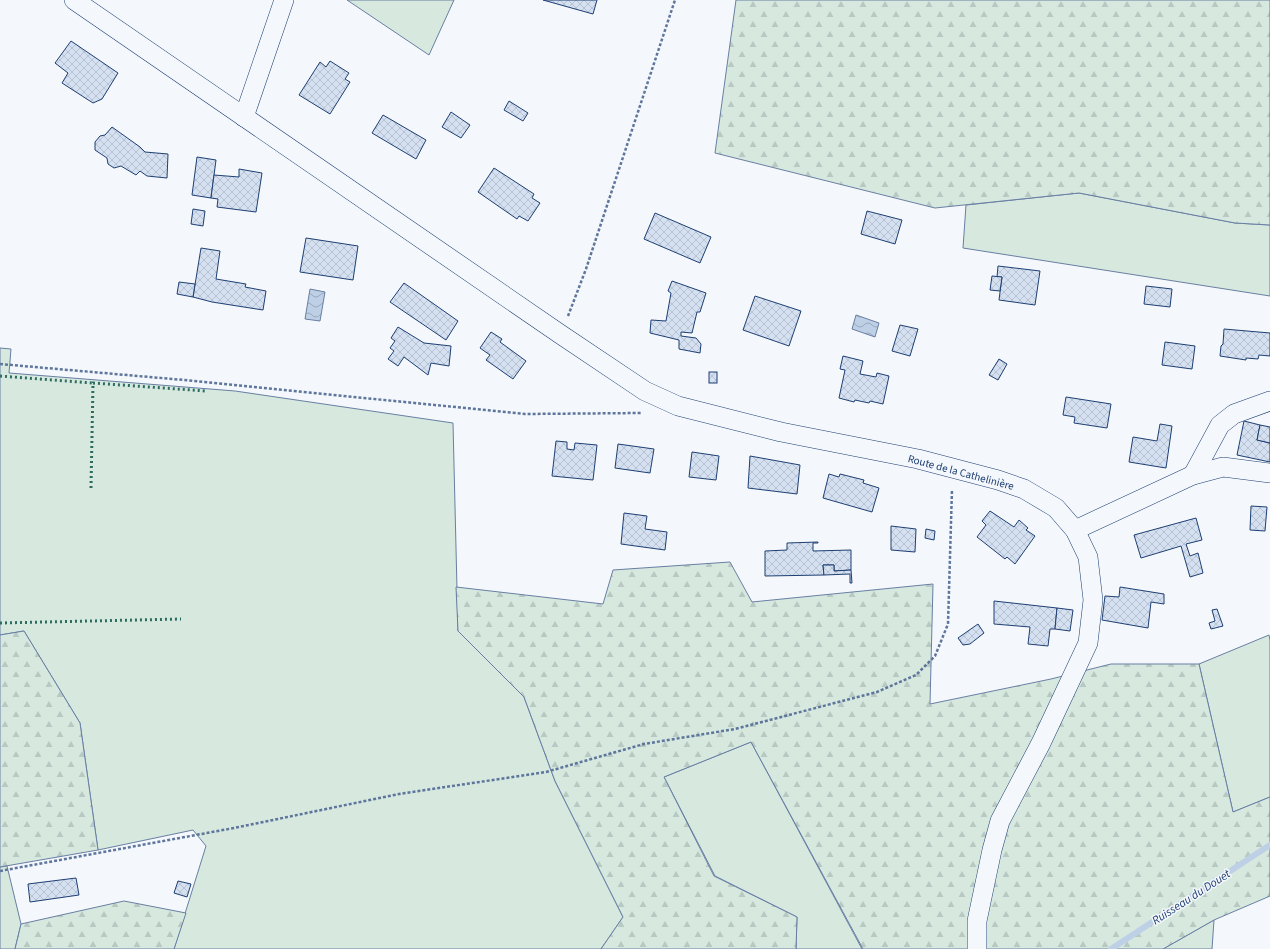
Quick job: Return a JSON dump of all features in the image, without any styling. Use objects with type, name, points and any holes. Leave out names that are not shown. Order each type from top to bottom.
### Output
[{"type":"street","name":"Route de la Cathelinière","points":[[74,0],[560,334],[644,390],[678,406],[781,432],[918,459],[998,480],[1024,489],[1056,508],[1075,530],[1088,557],[1093,600],[1088,643],[1041,743],[1000,821],[992,850],[977,922],[977,949]]},
{"type":"street","points":[[244,117],[284,0]]},
{"type":"street","points":[[1193,475],[1220,425],[1234,414],[1270,401]]},
{"type":"street","points":[[1075,530],[1193,475],[1223,467],[1270,473]]},
{"type":"path","points":[[560,334],[586,269],[676,0]]},
{"type":"path","points":[[0,364],[184,380],[525,414],[647,413]]},
{"type":"path","points":[[0,872],[234,828],[399,794],[546,772],[644,744],[735,729],[877,692],[916,675],[936,656],[948,624],[952,468]]},
{"type":"green space","points":[[347,0],[454,0],[429,55]]},
{"type":"green space","points":[[736,0],[1270,0],[1270,225],[1235,223],[1079,193],[935,208],[715,153]]},
{"type":"green space","points":[[1079,193],[1235,223],[1270,225],[1270,296],[963,248],[966,205]]},
{"type":"green space","points":[[0,348],[11,349],[9,373],[235,391],[453,423],[458,631],[524,697],[555,781],[623,917],[601,949],[174,949],[206,846],[193,830],[98,850],[80,723],[24,631],[0,635]]},
{"type":"green space","points":[[730,562],[752,602],[933,584],[930,704],[1051,679],[1111,664],[1199,664],[1233,812],[1270,797],[1270,896],[1214,920],[1163,949],[863,949],[751,742],[664,777],[714,876],[797,917],[796,949],[601,949],[623,917],[555,781],[524,697],[458,631],[456,587],[603,604],[613,570]]},
{"type":"green space","points":[[24,631],[80,723],[98,850],[0,867],[0,635]]},
{"type":"green space","points":[[1269,635],[1270,797],[1233,812],[1199,664]]},
{"type":"green space","points":[[751,742],[862,949],[796,949],[797,917],[715,876],[664,777]]},
{"type":"green space","points":[[7,866],[21,924],[15,949],[0,949],[0,867]]},
{"type":"green space","points":[[124,901],[186,913],[174,949],[15,949],[21,924]]},
{"type":"green space","points":[[1214,920],[1212,949],[1163,949]]},
{"type":"water","points":[[310,289],[325,292],[320,321],[305,319]]},
{"type":"water","points":[[856,315],[879,323],[875,337],[852,329]]},
{"type":"building","points":[[543,0],[597,0],[593,14]]},
{"type":"building","points":[[71,41],[118,73],[102,99],[93,103],[62,83],[68,73],[55,63]]},
{"type":"building","points":[[330,61],[349,73],[345,79],[350,82],[330,114],[299,95],[320,62],[326,67]]},
{"type":"building","points":[[509,101],[528,113],[523,121],[504,110]]},
{"type":"building","points":[[451,112],[470,125],[461,138],[442,127]]},
{"type":"building","points":[[383,115],[426,140],[416,159],[372,133]]},
{"type":"building","points":[[112,127],[145,152],[168,154],[167,178],[147,176],[140,171],[136,175],[121,166],[114,168],[108,164],[107,158],[95,150],[95,142],[100,136],[105,135]]},
{"type":"building","points":[[197,157],[216,160],[211,198],[192,195]]},
{"type":"building","points":[[494,168],[534,194],[532,198],[540,203],[528,221],[519,216],[517,219],[478,192]]},
{"type":"building","points":[[239,169],[262,173],[256,212],[217,207],[218,199],[211,198],[214,175],[239,177]]},
{"type":"building","points":[[193,209],[205,211],[203,226],[191,224]]},
{"type":"building","points":[[867,211],[902,220],[895,244],[861,234]]},
{"type":"building","points":[[655,213],[711,237],[700,263],[644,239]]},
{"type":"building","points":[[306,238],[358,246],[353,280],[300,272]]},
{"type":"building","points":[[201,248],[220,251],[216,279],[246,284],[245,287],[266,291],[263,310],[212,302],[193,297]]},
{"type":"building","points":[[998,266],[1040,271],[1035,305],[999,300],[1002,277],[997,277]]},
{"type":"building","points":[[992,276],[1002,277],[1000,291],[990,290]]},
{"type":"building","points":[[672,281],[706,293],[700,312],[697,312],[692,333],[681,332],[681,336],[696,338],[701,344],[700,353],[679,349],[679,340],[650,333],[651,320],[666,321],[671,293],[668,291]]},
{"type":"building","points":[[179,282],[195,284],[193,297],[177,294]]},
{"type":"building","points":[[404,283],[458,321],[446,340],[390,302]]},
{"type":"building","points":[[1146,286],[1172,289],[1170,307],[1144,304]]},
{"type":"building","points":[[755,296],[801,311],[789,346],[743,330]]},
{"type":"building","points":[[900,325],[918,329],[910,356],[892,351]]},
{"type":"building","points":[[398,327],[424,343],[451,346],[449,366],[431,363],[428,375],[404,357],[398,366],[388,359],[394,351],[390,348],[395,341],[391,338]]},
{"type":"building","points":[[1224,329],[1270,333],[1270,356],[1259,355],[1258,359],[1246,358],[1246,360],[1220,356],[1221,346],[1223,344]]},
{"type":"building","points":[[491,332],[502,339],[500,342],[526,361],[513,379],[486,360],[490,355],[480,348]]},
{"type":"building","points":[[1165,342],[1195,346],[1192,369],[1162,365]]},
{"type":"building","points":[[843,356],[863,361],[860,374],[876,377],[877,373],[889,376],[883,404],[870,401],[869,403],[855,400],[854,402],[839,398],[845,370],[840,369]]},
{"type":"building","points":[[999,359],[1007,364],[998,380],[989,375]]},
{"type":"building","points":[[709,372],[717,372],[717,383],[709,383]]},
{"type":"building","points":[[1066,397],[1111,404],[1107,428],[1074,423],[1075,417],[1063,415]]},
{"type":"building","points":[[1244,421],[1260,425],[1257,440],[1270,443],[1270,462],[1237,455]]},
{"type":"building","points":[[1160,424],[1172,426],[1166,468],[1129,462],[1133,437],[1157,441]]},
{"type":"building","points":[[1260,425],[1270,427],[1270,443],[1257,440]]},
{"type":"building","points":[[556,441],[567,442],[567,449],[574,450],[575,443],[597,445],[593,480],[552,476]]},
{"type":"building","points":[[618,444],[654,449],[650,473],[615,468]]},
{"type":"building","points":[[692,452],[719,456],[716,480],[689,477]]},
{"type":"building","points":[[750,456],[800,465],[797,494],[748,488]]},
{"type":"building","points":[[829,474],[839,477],[840,474],[864,480],[863,483],[879,488],[872,512],[823,498]]},
{"type":"building","points":[[1251,506],[1267,507],[1265,531],[1250,530]]},
{"type":"building","points":[[990,511],[1014,527],[1019,520],[1028,528],[1026,530],[1035,536],[1015,564],[1007,557],[1005,559],[977,537],[986,525],[982,521]]},
{"type":"building","points":[[624,513],[647,516],[645,529],[667,532],[665,550],[621,544]]},
{"type":"building","points":[[1196,518],[1202,540],[1186,544],[1190,556],[1198,553],[1203,573],[1190,577],[1181,546],[1141,558],[1134,535]]},
{"type":"building","points":[[891,526],[916,529],[915,552],[891,550]]},
{"type":"building","points":[[926,529],[935,531],[934,540],[925,538]]},
{"type":"building","points":[[818,542],[813,543],[813,551],[851,550],[851,570],[834,571],[834,565],[823,565],[824,575],[765,576],[765,551],[787,550],[787,543]]},
{"type":"building","points":[[823,565],[834,565],[834,571],[851,570],[852,583],[850,583],[850,574],[824,575]]},
{"type":"building","points":[[1120,587],[1164,594],[1164,604],[1151,602],[1148,628],[1102,620],[1105,596],[1119,597]]},
{"type":"building","points":[[994,601],[1057,608],[1055,629],[1050,629],[1048,646],[1028,644],[1030,627],[994,624]]},
{"type":"building","points":[[1057,608],[1073,610],[1070,631],[1055,629]]},
{"type":"building","points":[[1217,609],[1223,626],[1211,629],[1209,623],[1215,621],[1212,610]]},
{"type":"building","points":[[978,624],[984,633],[970,644],[963,645],[958,638]]},
{"type":"building","points":[[76,878],[79,895],[30,902],[28,884]]},
{"type":"building","points":[[178,881],[191,884],[187,897],[174,893]]},
{"type":"waterway","name":"Ruisseau du Douet","points":[[1111,949],[1270,845]]},
{"type":"hedge","points":[[0,376],[93,383]]},
{"type":"hedge","points":[[91,488],[93,383],[206,391]]},
{"type":"hedge","points":[[0,623],[181,619]]}]
